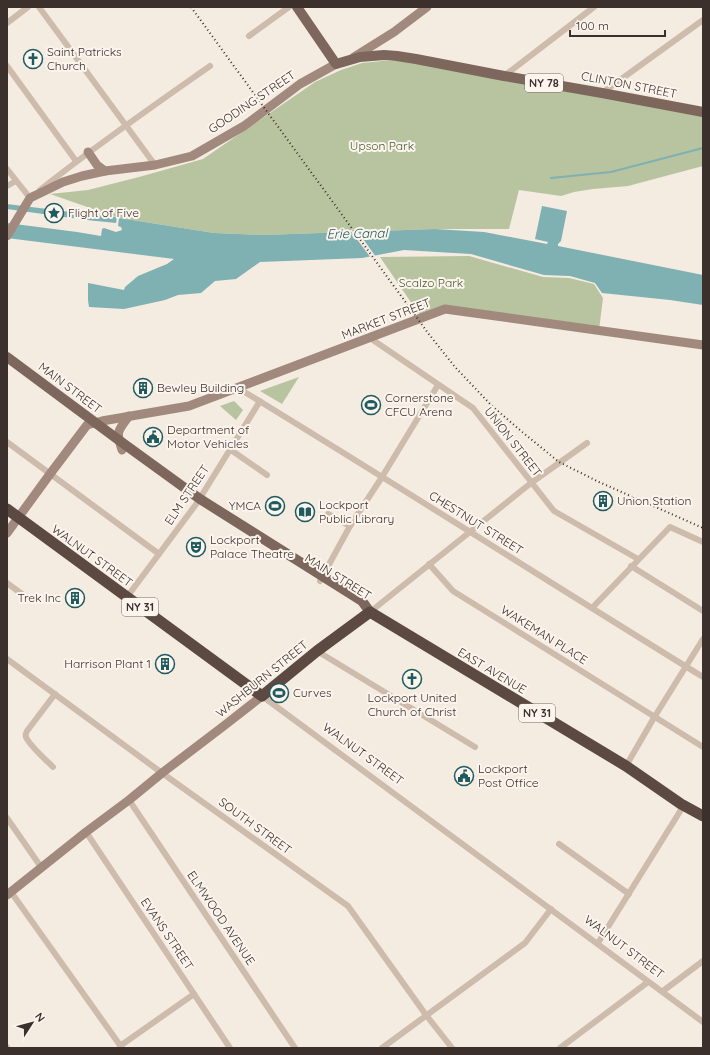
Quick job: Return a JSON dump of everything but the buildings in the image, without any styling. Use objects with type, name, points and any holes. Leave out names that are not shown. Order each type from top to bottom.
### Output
[{"type":"highway","name":"WALNUT STREET","points":[[7,509],[262,696]]},
{"type":"highway","name":"WASHBURN STREET","points":[[262,696],[317,651],[370,612]]},
{"type":"highway","name":"EAST AVENUE","points":[[370,612],[626,766],[703,816]]},
{"type":"main road","points":[[297,7],[336,64]]},
{"type":"main road","name":"GOODING STREET","points":[[336,64],[360,57],[384,55]]},
{"type":"main road","name":"CLINTON STREET","points":[[384,55],[416,59],[703,112]]},
{"type":"main road","name":"MAIN STREET","points":[[7,357],[91,424]]},
{"type":"main road","name":"MAIN STREET","points":[[7,366],[198,501],[370,612]]},
{"type":"street","points":[[7,23],[28,7]]},
{"type":"street","points":[[39,7],[155,165]]},
{"type":"street","points":[[249,36],[289,7]]},
{"type":"street","name":"GOODING STREET","points":[[350,60],[394,32],[427,7]]},
{"type":"street","points":[[504,76],[594,7]]},
{"type":"street","points":[[602,93],[703,20]]},
{"type":"street","name":"GOODING STREET","points":[[384,55],[381,47],[384,41],[394,32]]},
{"type":"street","name":"GOODING STREET","points":[[30,198],[63,182],[106,171],[155,165],[192,156],[244,126],[300,84],[336,64]]},
{"type":"street","points":[[7,66],[76,161]]},
{"type":"street","points":[[7,236],[30,198],[88,152],[210,66]]},
{"type":"street","points":[[88,152],[97,165],[106,171]]},
{"type":"street","points":[[7,169],[30,198]]},
{"type":"street","points":[[7,186],[16,181]]},
{"type":"street","name":"MARKET STREET","points":[[91,424],[189,406],[445,309],[703,345]]},
{"type":"street","name":"UNION STREET","points":[[370,338],[473,408],[554,511],[638,559]]},
{"type":"street","points":[[321,579],[350,526],[382,477],[438,384]]},
{"type":"street","name":"CHESTNUT STREET","points":[[238,388],[703,677]]},
{"type":"street","name":"ELM STREET","points":[[127,597],[198,501],[260,401]]},
{"type":"street","points":[[121,446],[118,436],[119,430],[129,416]]},
{"type":"street","points":[[7,533],[50,474],[91,424]]},
{"type":"street","points":[[7,442],[159,554]]},
{"type":"street","name":"WASHBURN STREET","points":[[370,612],[469,532],[587,443]]},
{"type":"street","points":[[231,450],[267,475]]},
{"type":"street","points":[[328,514],[350,526]]},
{"type":"street","points":[[592,608],[670,527],[703,542]]},
{"type":"street","name":"WAKEMAN PLACE","points":[[429,564],[453,591],[703,747]]},
{"type":"street","points":[[631,566],[703,611]]},
{"type":"street","points":[[7,583],[22,594]]},
{"type":"street","points":[[626,766],[703,639]]},
{"type":"street","points":[[317,651],[475,747]]},
{"type":"street","name":"SOUTH STREET","points":[[7,659],[162,773],[348,906],[426,1015],[452,1048]]},
{"type":"street","points":[[54,767],[27,740],[26,735],[27,731],[55,694]]},
{"type":"street","name":"WASHBURN STREET","points":[[9,893],[262,696]]},
{"type":"street","name":"WALNUT STREET","points":[[262,696],[703,1022]]},
{"type":"street","name":"ELMWOOD AVENUE","points":[[129,800],[295,1048]]},
{"type":"street","points":[[598,943],[684,805]]},
{"type":"street","points":[[7,818],[41,867]]},
{"type":"street","name":"EVANS STREET","points":[[86,832],[230,1048]]},
{"type":"street","points":[[559,844],[629,894]]},
{"type":"street","points":[[9,893],[121,1047],[194,994]]},
{"type":"street","points":[[382,1048],[525,943],[551,909]]},
{"type":"street","points":[[662,991],[703,961]]},
{"type":"street","points":[[560,1048],[648,982]]},
{"type":"green space","name":"Upson Park","points":[[404,61],[703,113],[703,166],[628,186],[593,189],[561,196],[519,190],[509,229],[435,229],[263,235],[214,233],[119,218],[50,194],[88,190],[203,159],[315,82],[341,70],[362,63]]},
{"type":"green space","name":"Scalzo Park","points":[[469,256],[543,277],[569,278],[594,284],[603,298],[599,330],[445,307],[421,317],[380,257]]},
{"type":"green space","points":[[299,377],[282,404],[260,391]]},
{"type":"green space","points":[[234,401],[243,410],[236,420],[220,406]]},
{"type":"water","points":[[7,204],[79,213],[79,219],[7,209]]},
{"type":"water","name":"Erie Canal","points":[[542,206],[567,211],[561,241],[558,246],[703,275],[703,305],[602,293],[595,283],[570,276],[544,275],[471,254],[404,250],[362,258],[260,262],[236,279],[215,281],[201,293],[178,295],[165,300],[124,309],[89,307],[88,283],[124,290],[125,287],[138,276],[167,264],[174,259],[7,238],[7,223],[101,236],[102,229],[104,228],[116,232],[122,230],[121,227],[118,226],[119,218],[214,233],[263,235],[435,229],[484,232],[547,244],[548,242],[535,239]]},
{"type":"water","points":[[87,214],[117,217],[116,223],[87,220]]},
{"type":"pier","points":[[356,229],[376,257],[371,258],[350,230]]},
{"type":"waterway","points":[[551,178],[611,172],[703,148]]},
{"type":"waterway","points":[[71,214],[96,217]]},
{"type":"railway","points":[[191,7],[428,333],[455,367],[491,405],[559,462],[599,482],[703,528]]},
{"type":"place","name":"Saint Patricks Church","points":[[33,59]]},
{"type":"place","name":"Flight of Five","points":[[54,213]]},
{"type":"place","name":"Bewley Building","points":[[143,388]]},
{"type":"place","name":"Cornerstone CFCU Arena","points":[[371,405]]},
{"type":"place","name":"Department of Motor Vehicles","points":[[153,437]]},
{"type":"place","name":"Union Station","points":[[603,501]]},
{"type":"place","name":"YMCA","points":[[275,506]]},
{"type":"place","name":"Lockport Public Library","points":[[305,512]]},
{"type":"place","name":"Lockport Palace Theatre","points":[[196,547]]},
{"type":"place","name":"Trek Inc","points":[[75,598]]},
{"type":"place","name":"Harrison Plant 1","points":[[165,664]]},
{"type":"place","name":"Lockport United Church of Christ","points":[[412,679]]},
{"type":"place","name":"Curves","points":[[279,693]]},
{"type":"place","name":"Lockport Post Office","points":[[464,776]]}]
